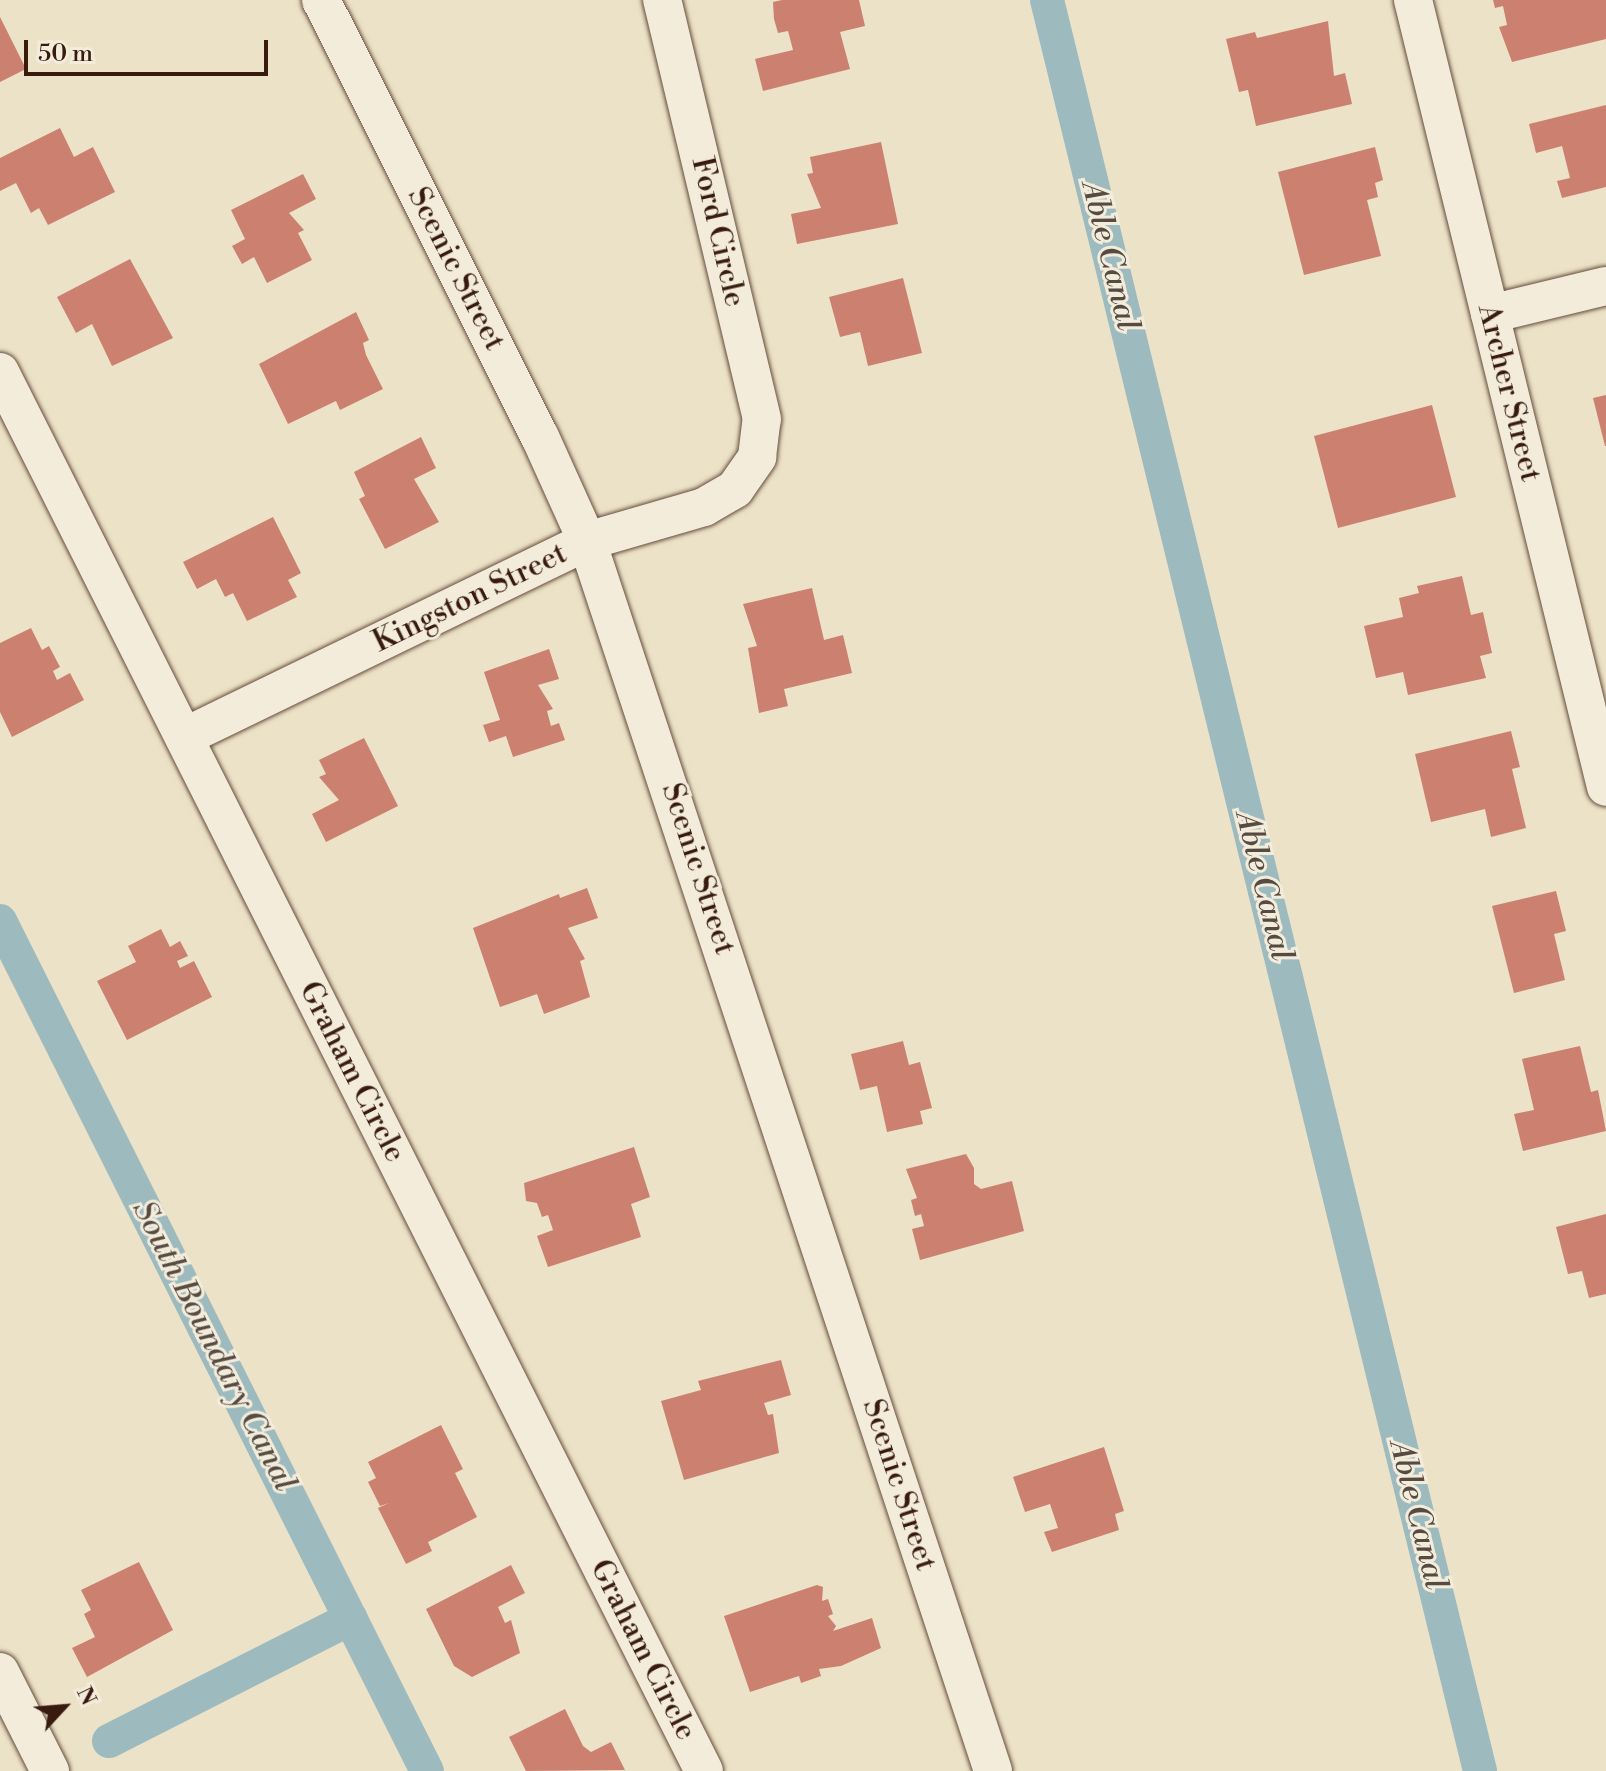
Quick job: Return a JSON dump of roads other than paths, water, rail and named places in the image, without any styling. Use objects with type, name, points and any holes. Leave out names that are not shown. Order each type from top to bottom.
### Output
[{"type":"street","name":"Scenic Street","points":[[321,0],[540,437],[587,541],[993,1771]]},
{"type":"street","name":"Ford Circle","points":[[662,0],[762,419],[752,464]]},
{"type":"street","name":"Archer Street","points":[[1413,0],[1606,787]]},
{"type":"street","points":[[1490,314],[1606,286]]},
{"type":"street","name":"Graham Circle","points":[[0,372],[704,1771]]},
{"type":"street","name":"Kingston Street","points":[[184,737],[587,541],[704,507],[735,489],[752,464]]},
{"type":"street","points":[[0,1672],[50,1771]]},
{"type":"waterway","name":"Able Canal","points":[[1047,0],[1480,1771]]},
{"type":"waterway","name":"South Boundary Canal","points":[[0,921],[427,1771]]},
{"type":"waterway","points":[[109,1741],[351,1618]]}]
